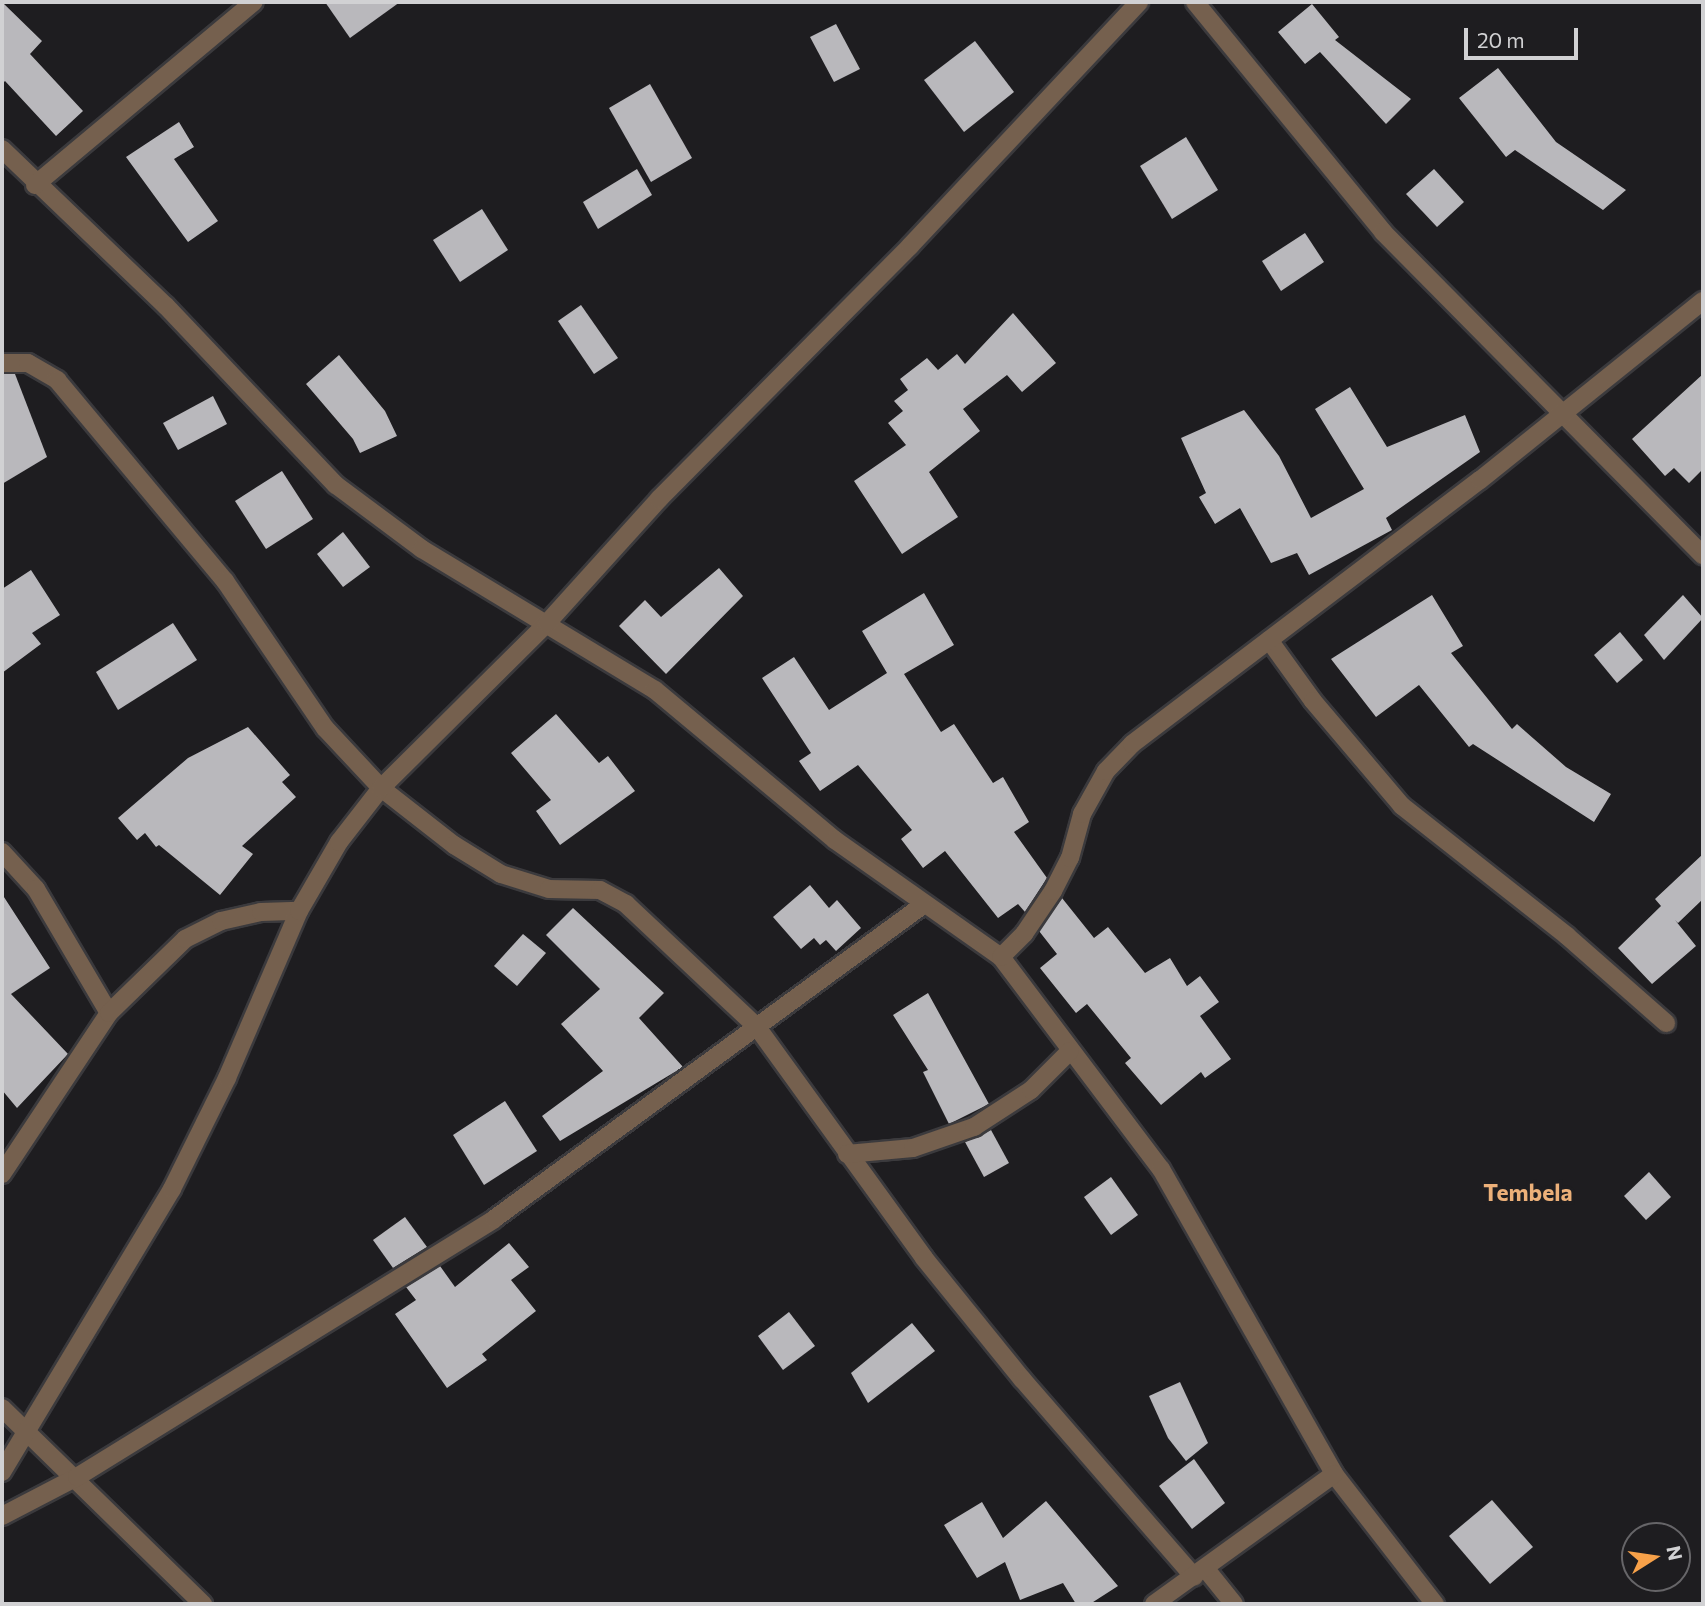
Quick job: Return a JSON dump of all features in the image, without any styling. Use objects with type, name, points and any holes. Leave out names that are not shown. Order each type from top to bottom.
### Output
[{"type":"street","points":[[35,185],[254,2]]},
{"type":"street","points":[[2,1472],[172,1189],[228,1078],[299,911],[340,842],[381,788],[547,623],[659,499],[910,246],[1139,2]]},
{"type":"street","points":[[1195,2],[1383,232],[1561,415],[1703,555]]},
{"type":"street","points":[[2,149],[35,185],[166,306],[335,485],[422,549],[656,690],[835,840],[923,905],[1001,957],[1161,1169],[1334,1474],[1435,1604]]},
{"type":"street","points":[[1001,957],[1024,934],[1053,891],[1070,858],[1082,814],[1106,771],[1132,744],[1561,415],[1703,301]]},
{"type":"street","points":[[2,363],[28,363],[57,380],[225,581],[325,729],[381,788],[454,845],[501,874],[549,888],[600,890],[626,904],[757,1027],[847,1154],[1022,1379],[1200,1572],[1234,1604]]},
{"type":"street","points":[[1269,640],[1313,701],[1402,806],[1567,936],[1666,1023]]},
{"type":"street","points":[[2,852],[36,889],[109,1013]]},
{"type":"street","points":[[2,1516],[77,1477],[494,1219],[923,905]]},
{"type":"street","points":[[2,1174],[109,1013],[185,939],[221,921],[261,912],[299,911]]},
{"type":"street","points":[[847,1154],[914,1148],[974,1127],[1031,1090],[1070,1051]]},
{"type":"street","points":[[2,1408],[77,1477],[203,1604]]},
{"type":"street","points":[[1154,1604],[1334,1474]]},
{"type":"building","points":[[2,2],[42,41],[30,54],[83,111],[56,136],[5,81],[2,84]]},
{"type":"building","points":[[325,2],[400,2],[350,38]]},
{"type":"building","points":[[1312,4],[1339,37],[1335,40],[1411,99],[1386,124],[1320,52],[1305,64],[1278,32]]},
{"type":"building","points":[[836,24],[860,69],[834,82],[810,37]]},
{"type":"building","points":[[975,41],[1014,92],[964,132],[924,80]]},
{"type":"building","points":[[1498,68],[1556,142],[1626,190],[1603,210],[1515,150],[1506,157],[1459,98]]},
{"type":"building","points":[[650,84],[692,158],[651,182],[609,108]]},
{"type":"building","points":[[179,122],[194,147],[174,159],[218,221],[188,242],[126,157]]},
{"type":"building","points":[[1186,137],[1218,190],[1172,219],[1140,166]]},
{"type":"building","points":[[637,169],[652,195],[598,229],[583,202]]},
{"type":"building","points":[[1434,169],[1464,202],[1437,227],[1406,194]]},
{"type":"building","points":[[482,209],[508,250],[460,282],[433,240]]},
{"type":"building","points":[[1305,233],[1324,262],[1281,291],[1262,261]]},
{"type":"building","points":[[581,305],[618,358],[594,374],[558,321]]},
{"type":"building","points":[[1013,313],[1056,363],[1022,392],[1007,375],[963,409],[980,431],[929,472],[958,517],[902,554],[854,481],[906,445],[888,423],[903,411],[894,401],[908,390],[900,379],[927,358],[938,370],[957,354],[965,364]]},
{"type":"building","points":[[339,355],[385,411],[397,436],[360,453],[353,439],[306,384]]},
{"type":"building","points":[[2,374],[15,374],[47,457],[2,484]]},
{"type":"building","points":[[1703,374],[1703,469],[1689,483],[1674,468],[1665,476],[1632,439]]},
{"type":"building","points":[[1350,387],[1387,447],[1465,415],[1480,452],[1386,518],[1392,530],[1309,575],[1297,553],[1271,563],[1240,508],[1215,524],[1199,497],[1206,493],[1181,438],[1244,410],[1279,456],[1311,518],[1364,489],[1315,409]]},
{"type":"building","points":[[213,396],[227,424],[178,450],[163,423]]},
{"type":"building","points":[[282,471],[313,519],[266,549],[235,501]]},
{"type":"building","points":[[343,532],[370,567],[343,587],[317,554]]},
{"type":"building","points":[[719,568],[743,596],[666,674],[619,626],[645,600],[661,617]]},
{"type":"building","points":[[31,570],[60,615],[32,633],[41,644],[2,673],[2,589]]},
{"type":"building","points":[[924,593],[954,645],[904,674],[941,732],[954,724],[993,783],[1003,777],[1029,822],[1014,832],[1047,878],[1025,912],[1018,904],[998,918],[945,851],[923,868],[901,839],[912,830],[858,765],[820,791],[799,761],[811,753],[762,678],[794,657],[829,710],[887,673],[862,631]]},
{"type":"building","points":[[1432,595],[1463,646],[1451,653],[1512,729],[1517,724],[1566,767],[1611,794],[1594,822],[1473,744],[1469,747],[1419,685],[1376,717],[1331,659]]},
{"type":"building","points":[[1683,595],[1703,618],[1664,660],[1644,635]]},
{"type":"building","points":[[173,623],[197,660],[118,710],[96,672]]},
{"type":"building","points":[[1620,632],[1643,660],[1617,683],[1594,655]]},
{"type":"building","points":[[556,714],[599,763],[608,756],[635,791],[560,845],[536,811],[551,800],[511,753]]},
{"type":"building","points":[[248,727],[290,775],[282,782],[296,797],[242,846],[253,854],[220,895],[159,845],[156,847],[145,833],[137,840],[118,818],[188,758]]},
{"type":"building","points":[[1703,854],[1703,899],[1678,923],[1675,920],[1696,946],[1652,984],[1618,948],[1661,906],[1655,899]]},
{"type":"building","points":[[810,885],[829,908],[837,900],[861,928],[836,951],[826,940],[820,945],[814,938],[801,949],[773,917]]},
{"type":"building","points":[[2,894],[50,968],[11,994],[68,1054],[17,1108],[2,1090]]},
{"type":"building","points":[[1062,898],[1094,938],[1108,927],[1145,973],[1170,958],[1187,986],[1200,976],[1219,1002],[1200,1016],[1231,1059],[1205,1078],[1201,1072],[1161,1105],[1125,1063],[1131,1058],[1087,1004],[1076,1013],[1040,968],[1057,954],[1039,931]]},
{"type":"building","points":[[573,908],[664,993],[639,1018],[683,1067],[560,1141],[542,1116],[603,1071],[561,1024],[600,989],[546,935]]},
{"type":"building","points":[[523,934],[546,953],[517,986],[494,966]]},
{"type":"building","points":[[928,993],[989,1104],[949,1124],[923,1072],[928,1070],[893,1015]]},
{"type":"building","points":[[505,1101],[537,1151],[484,1185],[453,1135]]},
{"type":"building","points":[[991,1130],[1009,1163],[984,1177],[965,1142]]},
{"type":"building","points":[[1649,1172],[1671,1197],[1646,1220],[1624,1196]]},
{"type":"building","points":[[1111,1177],[1138,1215],[1111,1235],[1084,1197]]},
{"type":"building","points":[[405,1217],[427,1247],[393,1268],[373,1240]]},
{"type":"building","points":[[509,1243],[529,1267],[511,1280],[536,1311],[482,1354],[487,1360],[447,1388],[395,1314],[416,1300],[406,1287],[440,1266],[455,1287]]},
{"type":"building","points":[[789,1312],[815,1346],[783,1370],[758,1336]]},
{"type":"building","points":[[912,1323],[935,1351],[868,1403],[851,1373]]},
{"type":"building","points":[[1180,1382],[1208,1443],[1186,1461],[1168,1438],[1149,1396]]},
{"type":"building","points":[[1194,1459],[1225,1503],[1192,1529],[1159,1486]]},
{"type":"building","points":[[1492,1500],[1533,1547],[1490,1584],[1449,1536]]},
{"type":"building","points":[[1046,1501],[1118,1586],[1090,1604],[1076,1604],[1063,1583],[1020,1600],[1005,1562],[977,1578],[944,1525],[982,1502],[1003,1538]]},
{"type":"district","name":"Tembela","points":[[1528,1192]]}]
